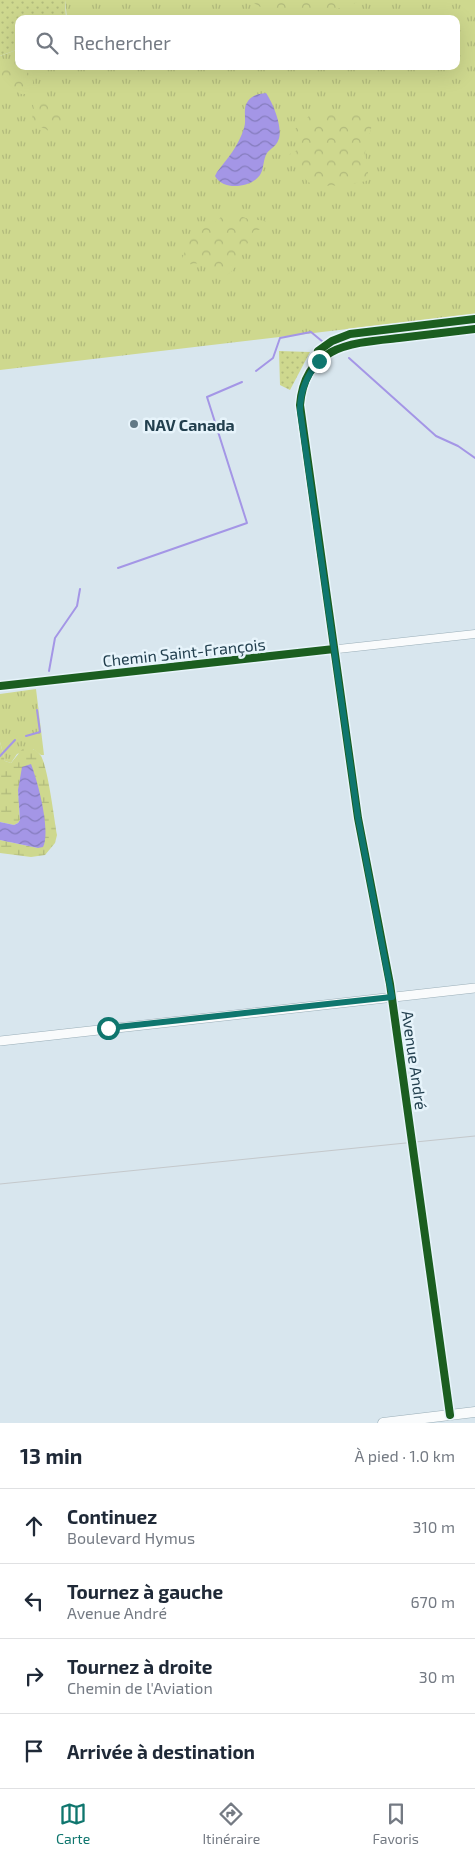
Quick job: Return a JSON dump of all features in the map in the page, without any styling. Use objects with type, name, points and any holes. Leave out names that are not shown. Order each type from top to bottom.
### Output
[{"type":"main road","points":[[383,1423],[475,1412]]},
{"type":"street","name":"Avenue André","points":[[450,1415],[392,997],[359,826],[300,410],[304,383],[319,361],[329,353],[344,346],[475,329]]},
{"type":"street","name":"Chemin Saint-François","points":[[0,686],[475,634]]},
{"type":"street","points":[[0,1041],[475,988]]},
{"type":"green space","points":[[0,0],[65,0],[66,15],[15,15],[15,50],[0,56]]},
{"type":"green space","points":[[65,0],[475,0],[475,314],[0,370],[0,56],[15,50],[15,70],[460,70],[460,15],[67,15]]},
{"type":"green space","points":[[249,0],[361,0],[327,11],[299,13],[273,11]]},
{"type":"green space","points":[[9,60],[15,61],[15,70],[25,70],[33,83],[26,94],[21,94],[10,87],[0,89],[0,64]]},
{"type":"green space","points":[[41,97],[52,101],[60,109],[63,118],[59,130],[51,132],[31,122],[34,110],[33,104]]},
{"type":"green space","points":[[341,110],[371,121],[372,125],[365,152],[369,180],[330,186],[315,185],[306,180],[298,168],[285,160],[286,155],[294,152],[302,140],[293,135],[292,132],[310,115]]},
{"type":"green space","points":[[227,212],[249,219],[266,221],[269,225],[266,228],[254,231],[240,259],[231,272],[225,276],[216,275],[204,263],[185,263],[182,259],[192,234],[214,223]]},
{"type":"green space","points":[[279,351],[310,352],[290,390],[280,385]]},
{"type":"green space","points":[[36,689],[44,755],[33,749],[17,754],[11,763],[5,761],[0,742],[0,694]]},
{"type":"green space","points":[[0,742],[5,761],[11,763],[24,747],[38,752],[44,762],[57,835],[55,843],[45,855],[31,857],[0,853],[0,840],[38,848],[18,790],[20,820],[14,825],[0,822]]},
{"type":"water","points":[[266,93],[272,103],[279,123],[278,141],[267,153],[261,173],[256,179],[244,185],[230,186],[224,184],[215,176],[233,151],[242,134],[245,125],[246,104],[254,96]]},
{"type":"water","points":[[31,764],[45,818],[45,840],[43,847],[38,848],[0,840],[0,822],[14,825],[20,820],[18,790],[22,767]]},
{"type":"waterway","points":[[256,371],[273,358],[280,338],[311,332],[323,342]]},
{"type":"waterway","points":[[349,358],[436,436],[458,446],[475,458]]},
{"type":"waterway","points":[[118,568],[247,523],[207,397],[242,382]]},
{"type":"waterway","points":[[49,671],[55,638],[77,606],[80,589]]},
{"type":"waterway","points":[[26,736],[40,732],[37,710]]},
{"type":"waterway","points":[[0,756],[15,740]]},
{"type":"tram line","points":[[0,1184],[475,1136]]},
{"type":"cycle path","points":[[318,351],[332,341],[350,334],[475,319]]},
{"type":"cycle path","points":[[450,1415],[390,984],[358,818],[300,405],[304,385],[311,370],[321,359],[334,351],[364,342],[475,329]]},
{"type":"cycle path","points":[[0,686],[334,649]]},
{"type":"place","name":"NAV Canada","points":[[134,424]]},
{"type":"route","points":[[108,1028],[392,997],[358,818],[300,410],[304,383],[319,361]]}]
